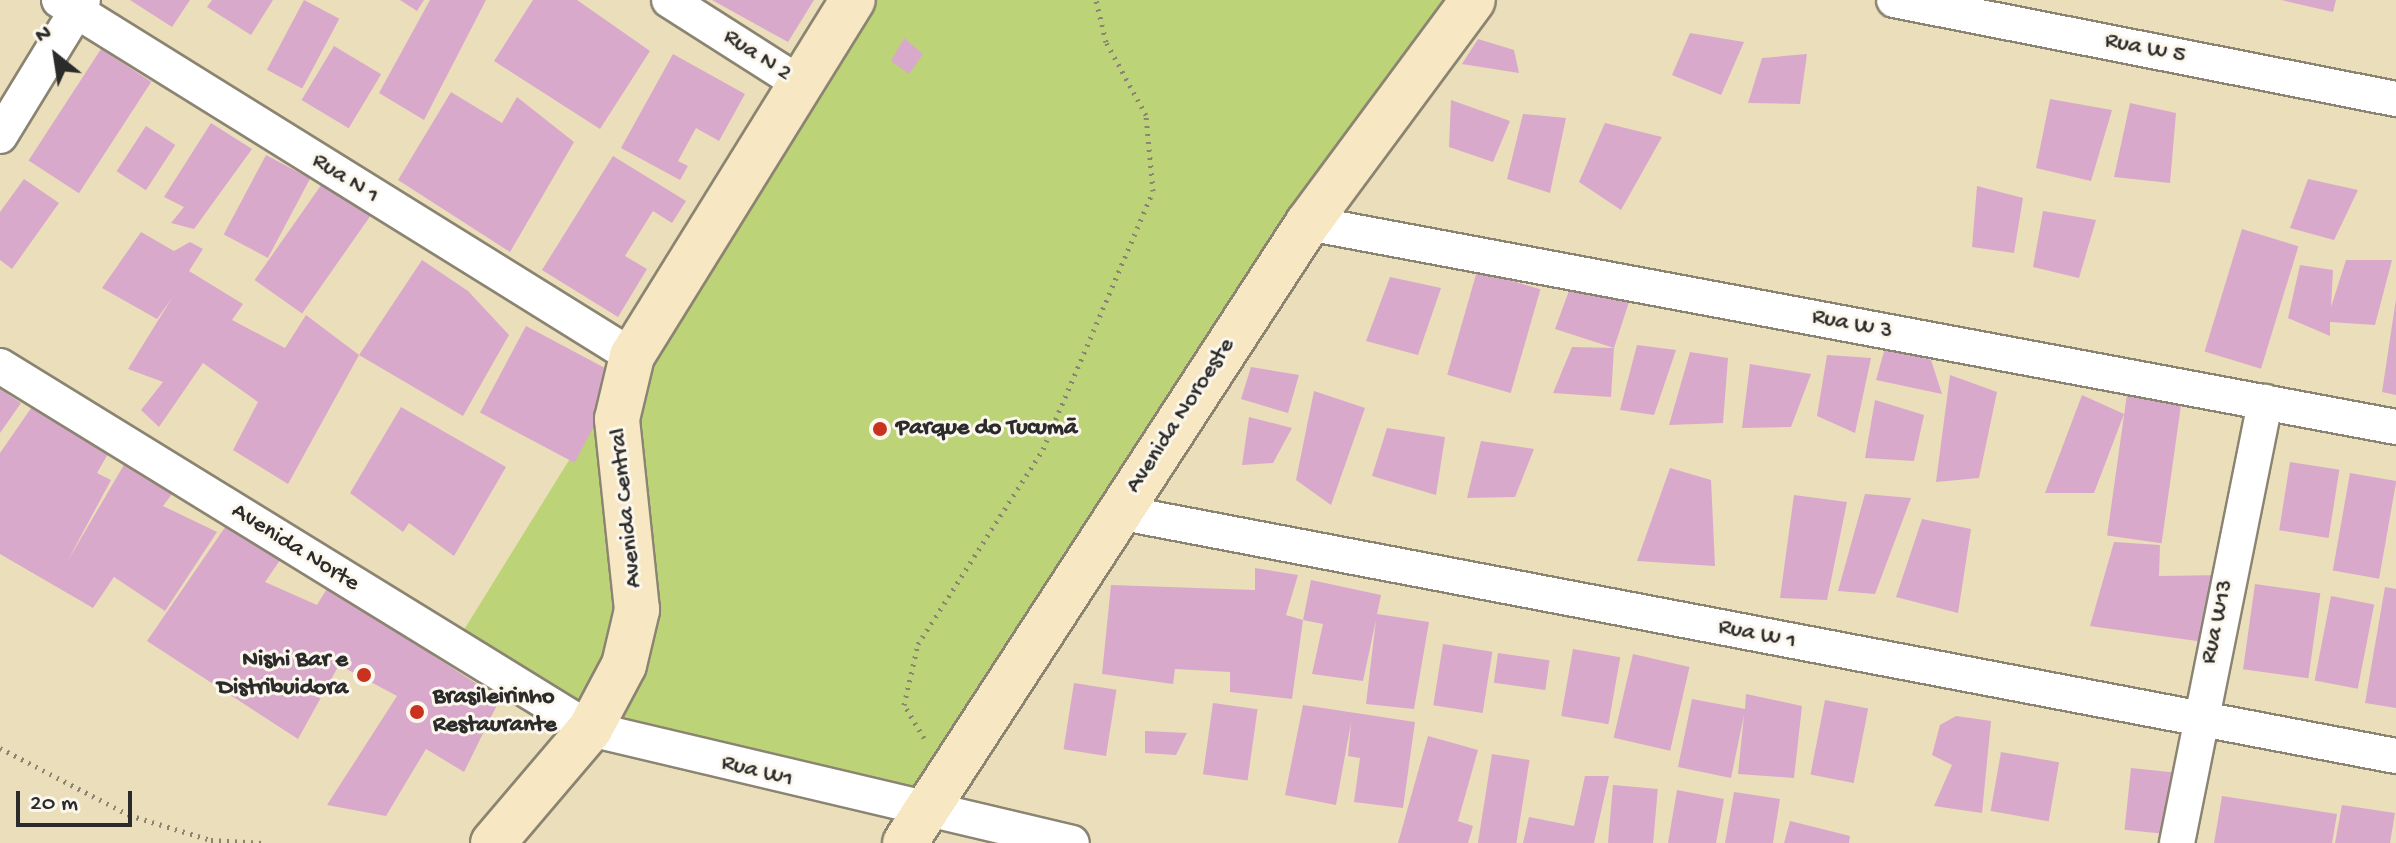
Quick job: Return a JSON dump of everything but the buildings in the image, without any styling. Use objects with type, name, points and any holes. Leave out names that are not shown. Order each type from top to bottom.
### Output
[{"type":"street","name":"Rua N 2","points":[[669,0],[804,86]]},
{"type":"street","name":"Avenida Central","points":[[493,843],[590,729],[624,665],[637,610],[617,419],[632,356],[804,86],[853,0]]},
{"type":"street","name":"Avenida Noroeste","points":[[915,828],[1308,223],[1473,0]]},
{"type":"street","name":"Rua W 5","points":[[1894,0],[2396,99]]},
{"type":"street","points":[[0,136],[73,4]]},
{"type":"street","name":"Rua N 1","points":[[73,4],[632,356]]},
{"type":"street","name":"Rua W 3","points":[[1308,223],[2396,427]]},
{"type":"street","name":"Avenida Norte","points":[[0,366],[590,729]]},
{"type":"street","name":"Rua W13","points":[[2177,843],[2196,720],[2265,402]]},
{"type":"street","name":"Rua W 1","points":[[1118,512],[2396,756]]},
{"type":"street","name":"Rua W1","points":[[590,729],[915,828],[1072,843]]},
{"type":"path","points":[[957,763],[914,731],[904,705],[906,677],[918,644],[1043,449],[1153,191],[1146,115],[1106,42],[1096,0]]},
{"type":"path","points":[[0,748],[129,815],[211,840],[263,843]]},
{"type":"green space","name":"Parque do Tucumã","points":[[854,0],[1473,0],[924,814],[590,729],[454,646]]},
{"type":"place","name":"Parque do Tucumã","points":[[880,429]]},
{"type":"place","name":"Nishi Bar e Distribuidora","points":[[364,675]]},
{"type":"place","name":"Brasileirinho Restaurante","points":[[417,712]]}]
